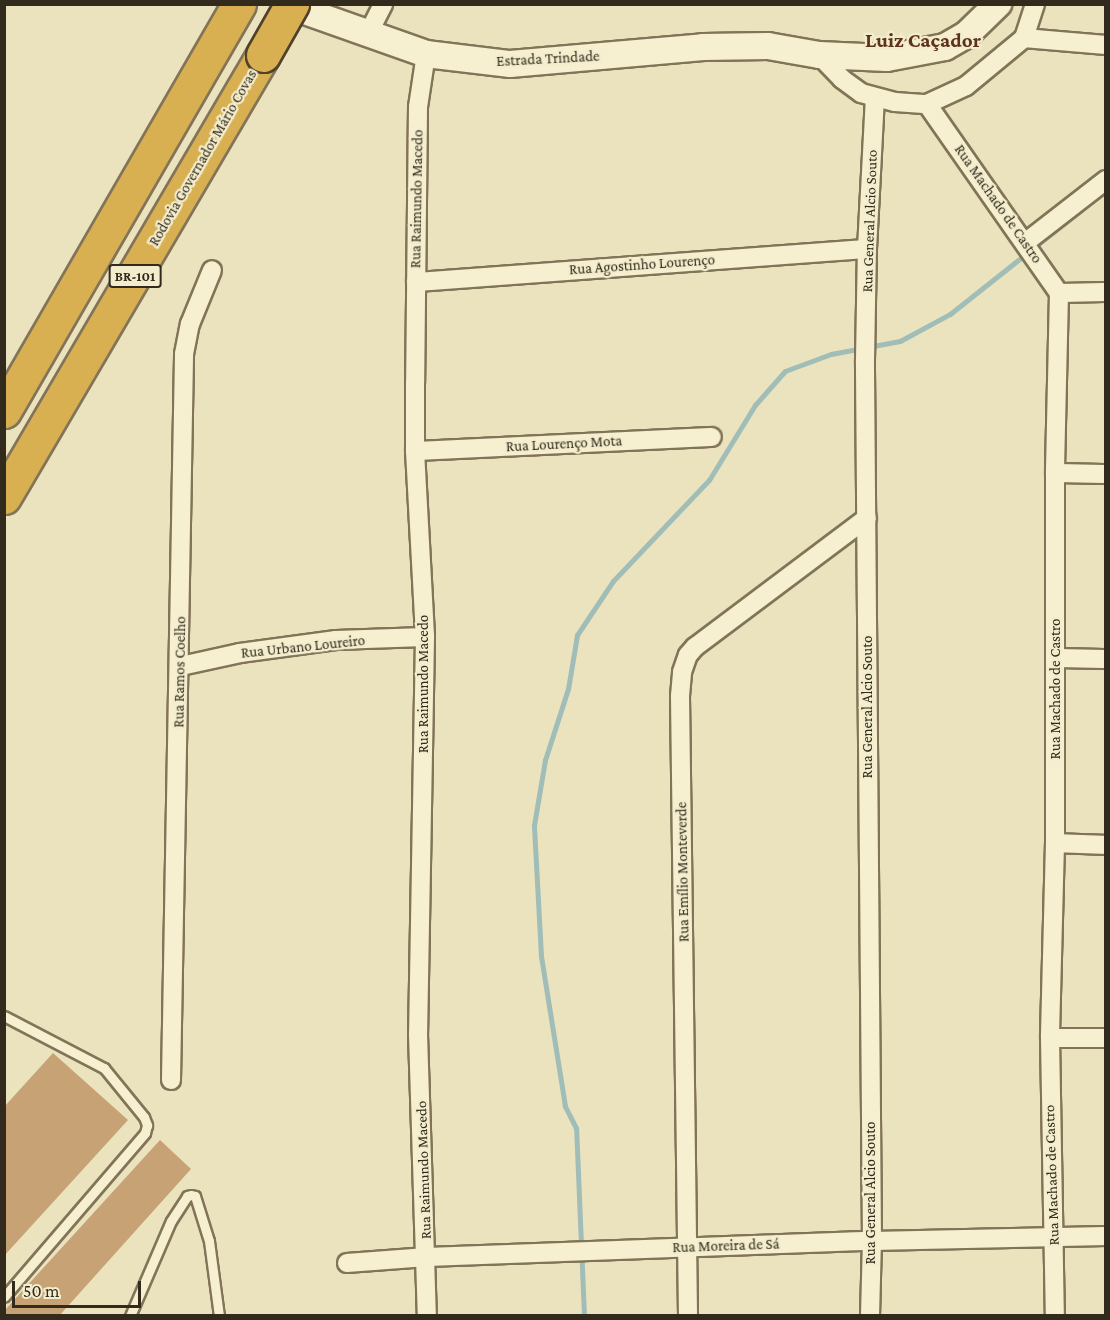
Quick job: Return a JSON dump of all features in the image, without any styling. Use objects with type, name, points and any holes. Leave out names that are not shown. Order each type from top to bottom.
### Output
[{"type":"highway","name":"BR-101","points":[[4,411],[239,4]]},
{"type":"highway","name":"Rodovia Governador Mário Covas","points":[[4,497],[292,4]]},
{"type":"street","name":"Estrada Trindade","points":[[285,4],[426,54],[510,64],[703,47],[768,46],[819,55],[887,58],[945,47],[966,35],[999,4]]},
{"type":"street","points":[[368,34],[383,4]]},
{"type":"street","points":[[819,55],[842,80],[861,93],[875,99],[927,104],[966,86],[1024,38],[1035,4]]},
{"type":"street","points":[[1024,38],[1106,45]]},
{"type":"street","name":"Rua Raimundo Macedo","points":[[426,54],[418,107],[416,451],[425,637],[418,1034],[427,1257],[427,1316]]},
{"type":"street","name":"Rua General Alcio Souto","points":[[870,1316],[872,1241],[865,336],[875,99]]},
{"type":"street","name":"Rua Machado de Castro","points":[[927,104],[1059,293],[1055,473],[1055,843],[1050,1038],[1055,1316]]},
{"type":"street","points":[[1030,249],[1106,180]]},
{"type":"street","name":"Rua Agostinho Lourenço","points":[[416,282],[867,249]]},
{"type":"street","name":"Rua Ramos Coelho","points":[[171,1080],[181,666],[184,354],[190,324],[212,270]]},
{"type":"street","points":[[1059,293],[1106,292]]},
{"type":"street","name":"Rua Lourenço Mota","points":[[416,451],[712,437]]},
{"type":"street","points":[[1055,473],[1106,474]]},
{"type":"street","name":"Rua Emílio Monteverde","points":[[688,1316],[682,672],[688,655],[695,647],[867,518]]},
{"type":"street","name":"Rua Urbano Loureiro","points":[[181,666],[240,653],[336,640],[425,637]]},
{"type":"street","points":[[1056,658],[1106,659]]},
{"type":"street","points":[[1055,843],[1106,845]]},
{"type":"street","points":[[1050,1038],[1106,1038]]},
{"type":"street","name":"Rua Moreira de Sá","points":[[347,1263],[427,1257],[552,1254],[609,1250],[1106,1236]]},
{"type":"lane","points":[[4,1016],[104,1068],[144,1117],[147,1125],[145,1132],[4,1297]]},
{"type":"lane","points":[[130,1316],[171,1221],[187,1196],[191,1195],[195,1197],[209,1241],[219,1316]]},
{"type":"building","points":[[53,1053],[128,1120],[4,1256],[4,1107]]},
{"type":"building","points":[[160,1140],[191,1169],[59,1316],[4,1316],[4,1311]]},
{"type":"waterway","points":[[584,1316],[576,1128],[565,1106],[541,956],[534,825],[545,760],[568,689],[577,635],[613,581],[709,480],[755,405],[785,371],[831,354],[900,341],[950,314],[1081,210]]},
{"type":"district","name":"Luiz Caçador","points":[[923,40]]}]
